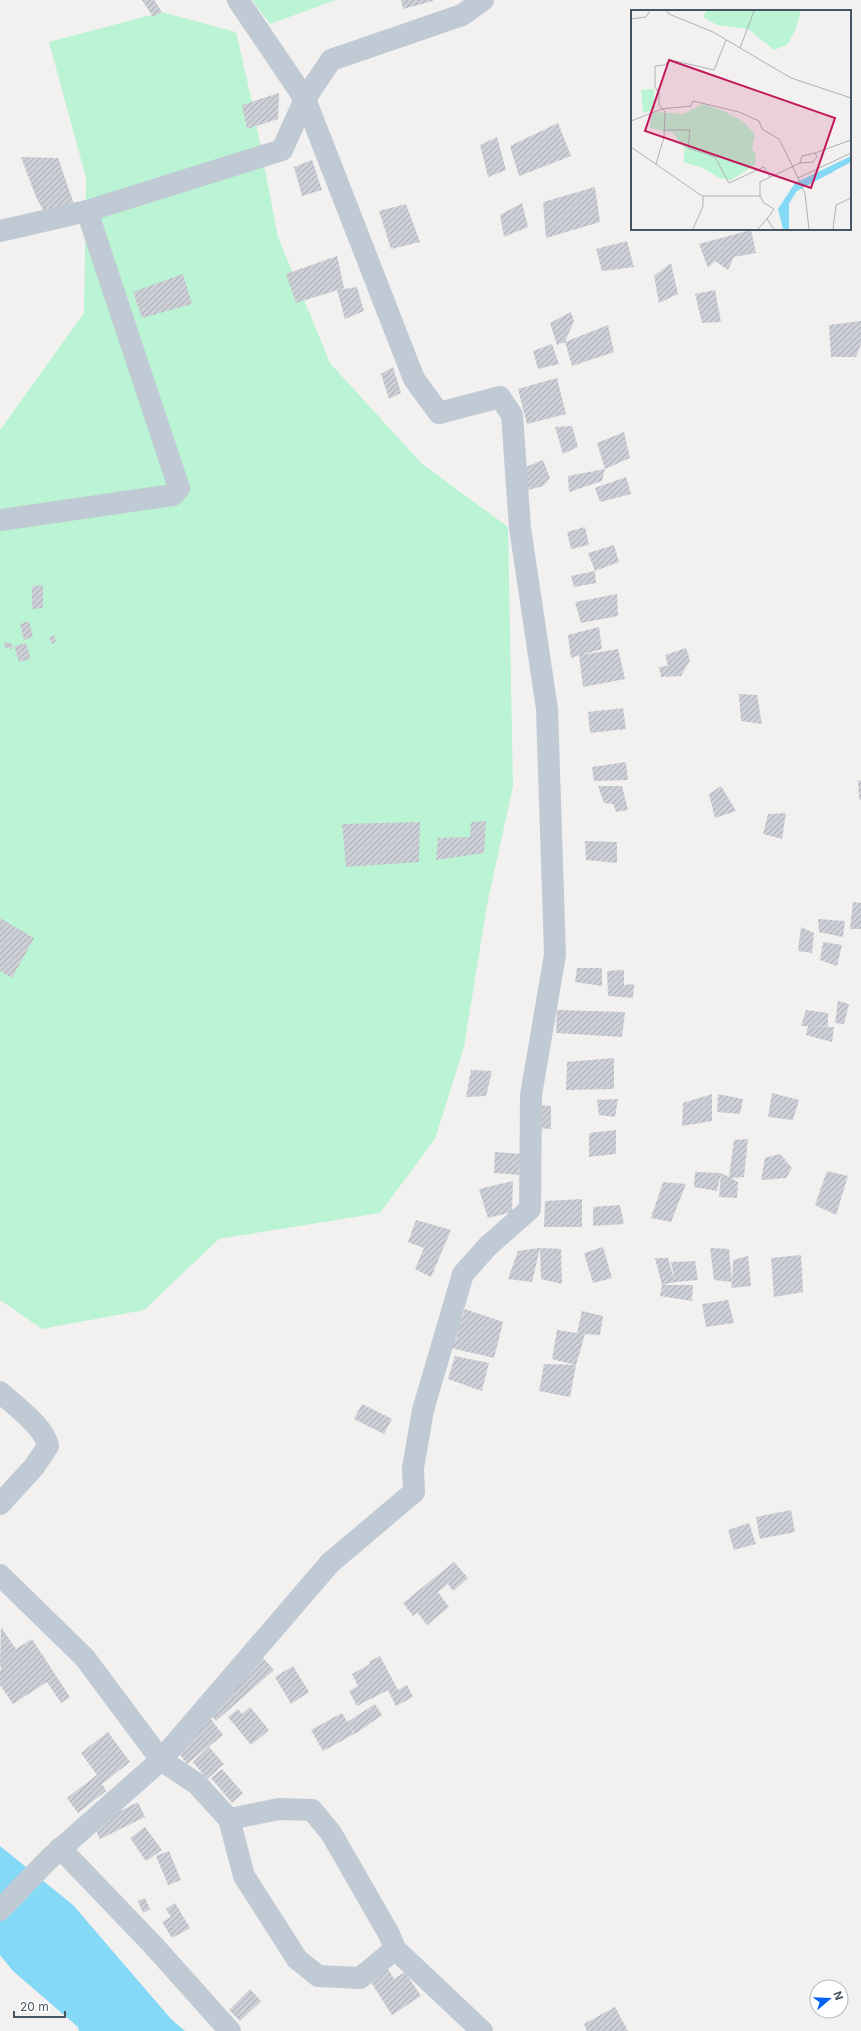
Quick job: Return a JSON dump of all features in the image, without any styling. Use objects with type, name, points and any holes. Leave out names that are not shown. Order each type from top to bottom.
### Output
[{"type":"street","points":[[0,1910],[54,1853],[161,1760],[330,1563],[414,1492],[413,1468],[423,1410],[463,1274],[488,1246],[530,1209],[531,1096],[555,955],[547,710],[520,528],[512,415],[500,397],[439,413],[414,379],[305,99],[238,0]]},
{"type":"street","points":[[0,231],[86,212],[282,150],[305,99],[331,60],[462,15],[483,0]]},
{"type":"street","points":[[0,520],[174,495],[179,488],[86,212]]},
{"type":"street","points":[[0,1392],[37,1426],[46,1438],[48,1446],[34,1467],[0,1504]]},
{"type":"street","points":[[0,1575],[85,1658],[161,1760],[197,1784],[229,1819],[244,1876],[296,1959],[318,1976],[360,1978],[395,1949]]},
{"type":"street","points":[[229,1819],[279,1809],[312,1810],[331,1833],[389,1934],[395,1949],[482,2031]]},
{"type":"street","points":[[54,1853],[153,1945],[230,2031]]},
{"type":"green space","points":[[252,0],[336,0],[270,24]]},
{"type":"green space","points":[[162,12],[236,32],[252,102],[278,237],[330,363],[421,463],[508,527],[513,786],[487,905],[464,1047],[435,1139],[380,1213],[219,1239],[144,1310],[42,1329],[0,1300],[0,430],[84,313],[86,178],[49,42]]},
{"type":"water","points":[[0,1846],[73,1905],[171,2019],[185,2031],[79,2031],[78,2027],[13,1971],[0,1955]]},
{"type":"building","points":[[142,0],[154,0],[162,12],[153,17]]},
{"type":"building","points":[[401,0],[433,0],[433,1],[403,9]]},
{"type":"building","points":[[279,93],[278,119],[247,129],[242,105]]},
{"type":"building","points":[[558,123],[571,156],[519,176],[510,146]]},
{"type":"building","points":[[497,137],[506,170],[488,177],[480,145]]},
{"type":"building","points":[[21,157],[58,158],[75,207],[46,215],[36,197]]},
{"type":"building","points":[[312,160],[322,190],[302,196],[294,167]]},
{"type":"building","points":[[595,187],[600,222],[546,238],[543,202]]},
{"type":"building","points":[[522,203],[528,227],[504,237],[500,215]]},
{"type":"building","points":[[406,204],[420,242],[391,249],[379,211]]},
{"type":"building","points":[[751,230],[756,253],[734,257],[728,270],[715,261],[708,268],[699,244]]},
{"type":"building","points":[[627,241],[634,267],[602,271],[596,249]]},
{"type":"building","points":[[337,256],[344,288],[296,303],[286,274]]},
{"type":"building","points":[[671,263],[678,294],[659,303],[654,276]]},
{"type":"building","points":[[183,274],[192,304],[142,318],[133,292]]},
{"type":"building","points":[[357,287],[364,311],[345,319],[337,290]]},
{"type":"building","points":[[715,290],[721,322],[702,323],[695,294]]},
{"type":"building","points":[[571,312],[574,321],[565,342],[557,345],[550,323]]},
{"type":"building","points":[[861,321],[861,344],[856,357],[831,357],[829,325]]},
{"type":"building","points":[[608,325],[614,352],[572,366],[565,342]]},
{"type":"building","points":[[552,344],[559,364],[538,369],[533,351]]},
{"type":"building","points":[[393,367],[401,393],[389,399],[381,374]]},
{"type":"building","points":[[557,378],[566,414],[527,424],[518,389]]},
{"type":"building","points":[[572,426],[578,447],[563,454],[555,427]]},
{"type":"building","points":[[624,432],[630,458],[605,469],[597,443]]},
{"type":"building","points":[[543,460],[550,478],[543,486],[528,490],[521,469]]},
{"type":"building","points":[[605,469],[602,481],[569,492],[568,476]]},
{"type":"building","points":[[626,477],[631,494],[600,502],[595,488]]},
{"type":"building","points":[[585,527],[589,545],[571,549],[567,532]]},
{"type":"building","points":[[614,545],[619,562],[595,571],[588,553]]},
{"type":"building","points":[[595,571],[596,583],[574,587],[571,576]]},
{"type":"building","points":[[43,585],[43,608],[32,609],[32,586]]},
{"type":"building","points":[[617,594],[618,616],[581,623],[575,602]]},
{"type":"building","points":[[29,621],[33,637],[24,640],[20,624]]},
{"type":"building","points":[[599,627],[602,649],[581,655],[618,649],[625,679],[583,687],[579,655],[571,658],[568,635]]},
{"type":"building","points":[[54,635],[56,642],[52,644],[49,637]]},
{"type":"building","points":[[5,642],[13,644],[12,649],[4,647]]},
{"type":"building","points":[[26,643],[31,659],[19,662],[14,646]]},
{"type":"building","points":[[686,648],[690,660],[681,676],[661,677],[659,667],[668,666],[665,655]]},
{"type":"building","points":[[739,694],[757,695],[762,724],[741,721]]},
{"type":"building","points":[[623,708],[626,729],[590,733],[588,712]]},
{"type":"building","points":[[626,762],[628,780],[594,781],[592,767]]},
{"type":"building","points":[[858,780],[861,781],[861,800],[859,799]]},
{"type":"building","points":[[598,786],[622,786],[628,810],[616,812],[613,804],[604,803]]},
{"type":"building","points":[[721,786],[736,811],[715,818],[709,794]]},
{"type":"building","points":[[786,813],[782,839],[763,834],[768,814]]},
{"type":"building","points":[[486,821],[484,853],[436,860],[438,838],[470,837],[471,822]]},
{"type":"building","points":[[420,822],[419,862],[346,867],[342,824]]},
{"type":"building","points":[[585,841],[617,842],[617,863],[586,860]]},
{"type":"building","points":[[853,902],[861,903],[861,929],[850,929]]},
{"type":"building","points":[[0,918],[34,938],[12,978],[0,971]]},
{"type":"building","points":[[818,919],[845,921],[843,937],[819,932]]},
{"type":"building","points":[[801,927],[814,933],[812,953],[798,951]]},
{"type":"building","points":[[823,942],[842,945],[837,966],[820,960]]},
{"type":"building","points":[[577,968],[602,968],[602,986],[575,982]]},
{"type":"building","points":[[624,970],[624,985],[634,984],[633,998],[608,996],[607,971]]},
{"type":"building","points":[[838,1001],[849,1004],[844,1024],[835,1023]]},
{"type":"building","points":[[557,1010],[625,1012],[622,1037],[556,1033]]},
{"type":"building","points":[[806,1010],[828,1013],[828,1026],[811,1026],[834,1027],[832,1042],[806,1035],[808,1026],[801,1026]]},
{"type":"building","points":[[614,1058],[614,1089],[566,1090],[567,1062]]},
{"type":"building","points":[[471,1070],[492,1071],[486,1096],[466,1097]]},
{"type":"building","points":[[772,1093],[799,1100],[793,1120],[768,1117]]},
{"type":"building","points":[[712,1094],[712,1121],[682,1126],[683,1103]]},
{"type":"building","points":[[718,1094],[743,1099],[740,1114],[717,1112]]},
{"type":"building","points":[[618,1099],[615,1117],[599,1115],[597,1100]]},
{"type":"building","points":[[536,1105],[551,1106],[551,1129],[535,1128]]},
{"type":"building","points":[[616,1130],[616,1154],[589,1157],[589,1133]]},
{"type":"building","points":[[748,1139],[744,1177],[731,1178],[738,1182],[737,1198],[719,1197],[721,1173],[729,1177],[734,1140]]},
{"type":"building","points":[[495,1152],[521,1154],[519,1175],[494,1173]]},
{"type":"building","points":[[780,1154],[792,1168],[786,1178],[761,1180],[765,1158]]},
{"type":"building","points":[[827,1171],[848,1176],[836,1215],[815,1205]]},
{"type":"building","points":[[695,1172],[721,1173],[717,1191],[694,1187]]},
{"type":"building","points":[[513,1181],[512,1212],[488,1218],[479,1189]]},
{"type":"building","points":[[663,1182],[686,1184],[671,1222],[651,1218]]},
{"type":"building","points":[[582,1199],[582,1227],[544,1227],[545,1201]]},
{"type":"building","points":[[620,1205],[624,1224],[593,1226],[593,1207]]},
{"type":"building","points":[[416,1220],[451,1230],[431,1277],[415,1269],[424,1248],[408,1242]]},
{"type":"building","points":[[603,1247],[612,1278],[593,1283],[584,1253]]},
{"type":"building","points":[[540,1248],[532,1282],[508,1279],[518,1251]]},
{"type":"building","points":[[540,1248],[561,1249],[562,1284],[541,1279]]},
{"type":"building","points":[[710,1248],[729,1249],[732,1282],[714,1280]]},
{"type":"building","points":[[801,1255],[803,1292],[774,1297],[771,1258]]},
{"type":"building","points":[[748,1256],[751,1286],[731,1288],[733,1260]]},
{"type":"building","points":[[655,1258],[668,1258],[675,1282],[662,1285]]},
{"type":"building","points":[[695,1261],[698,1280],[675,1282],[671,1262]]},
{"type":"building","points":[[662,1285],[693,1285],[692,1301],[660,1296]]},
{"type":"building","points":[[728,1300],[734,1323],[706,1327],[702,1304]]},
{"type":"building","points":[[465,1309],[503,1322],[494,1358],[451,1348],[457,1337],[452,1333],[460,1323]]},
{"type":"building","points":[[582,1311],[603,1316],[600,1335],[585,1334],[576,1365],[552,1359],[557,1330],[577,1333]]},
{"type":"building","points":[[455,1356],[489,1363],[482,1391],[448,1379]]},
{"type":"building","points":[[544,1364],[576,1365],[570,1397],[539,1391]]},
{"type":"building","points":[[362,1404],[392,1419],[384,1434],[354,1419]]},
{"type":"building","points":[[791,1510],[795,1532],[760,1539],[756,1517]]},
{"type":"building","points":[[749,1523],[756,1544],[734,1550],[728,1530]]},
{"type":"building","points":[[454,1562],[468,1578],[453,1591],[448,1584],[438,1592],[449,1607],[427,1625],[417,1612],[413,1616],[403,1603]]},
{"type":"building","points":[[1,1627],[16,1649],[32,1639],[70,1697],[61,1703],[47,1682],[13,1704],[0,1685],[0,1670],[2,1669],[0,1665]]},
{"type":"building","points":[[380,1656],[398,1690],[407,1685],[413,1697],[396,1706],[388,1690],[357,1706],[349,1691],[358,1686],[352,1674],[370,1664],[369,1662]]},
{"type":"building","points":[[263,1658],[274,1670],[216,1721],[205,1709]]},
{"type":"building","points":[[293,1666],[309,1692],[291,1704],[275,1677]]},
{"type":"building","points":[[375,1704],[382,1715],[355,1734],[347,1722]]},
{"type":"building","points":[[250,1707],[269,1730],[251,1745],[228,1717],[238,1709],[242,1714]]},
{"type":"building","points":[[342,1713],[354,1734],[323,1751],[311,1730]]},
{"type":"building","points":[[210,1718],[223,1735],[187,1764],[174,1747]]},
{"type":"building","points":[[108,1732],[130,1762],[102,1784],[106,1791],[78,1813],[67,1798],[97,1775],[81,1753]]},
{"type":"building","points":[[209,1747],[224,1764],[207,1779],[193,1762]]},
{"type":"building","points":[[222,1769],[243,1793],[232,1803],[211,1778]]},
{"type":"building","points":[[138,1802],[145,1817],[100,1839],[93,1825]]},
{"type":"building","points":[[145,1827],[162,1850],[146,1861],[130,1838]]},
{"type":"building","points":[[169,1851],[181,1880],[168,1885],[156,1856]]},
{"type":"building","points":[[145,1898],[150,1909],[143,1913],[138,1901]]},
{"type":"building","points":[[175,1903],[190,1928],[172,1938],[162,1922],[171,1917],[166,1909]]},
{"type":"building","points":[[385,1964],[394,1979],[405,1972],[421,1996],[392,2015],[367,1976]]},
{"type":"building","points":[[250,1989],[261,2001],[240,2021],[229,2010]]},
{"type":"building","points":[[615,2007],[628,2031],[587,2031],[584,2024]]}]
